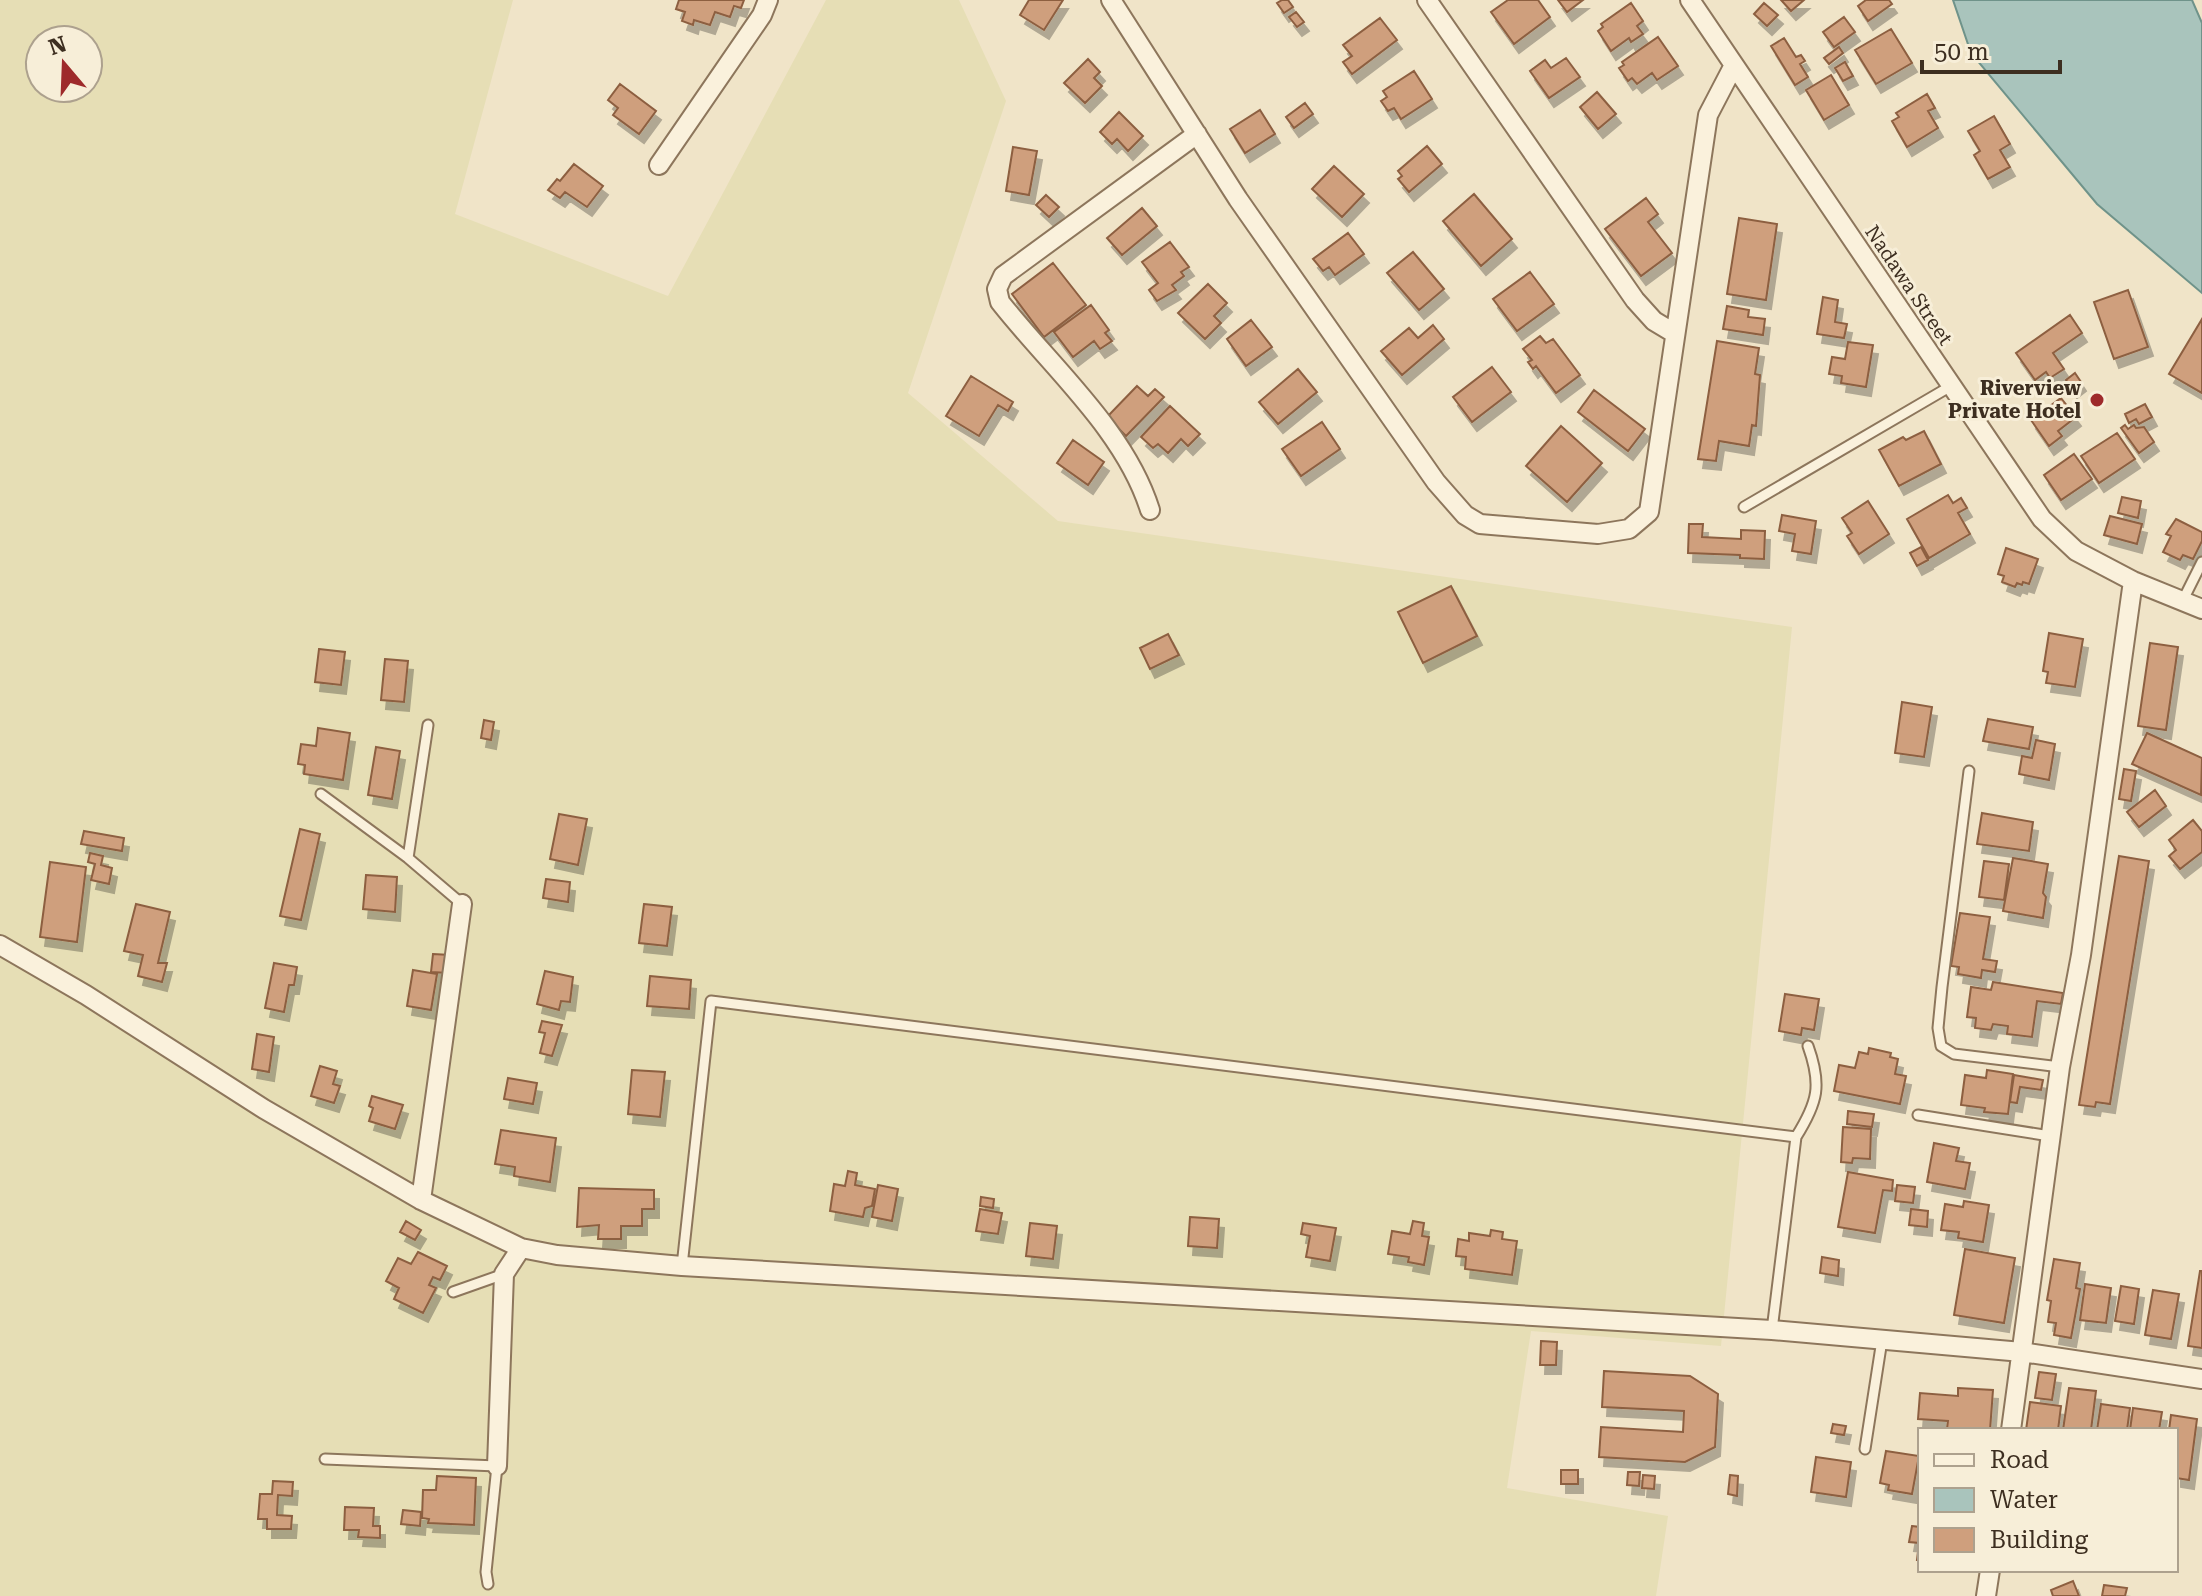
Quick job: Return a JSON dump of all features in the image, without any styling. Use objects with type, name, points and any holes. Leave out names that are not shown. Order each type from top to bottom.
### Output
[{"type":"street","points":[[659,165],[755,26],[768,0]]},
{"type":"street","points":[[1111,0],[1238,199],[1436,482],[1465,515],[1480,524],[1598,534],[1629,529],[1649,512],[1708,115],[1733,67]]},
{"type":"street","points":[[1427,0],[1635,300],[1654,321],[1674,333]]},
{"type":"street","name":"Nadawa Street","points":[[1690,0],[2042,519],[2076,551],[2133,581],[2202,609]]},
{"type":"street","points":[[1150,510],[1143,488],[1110,432],[1016,323],[1000,302],[997,289],[1003,276],[1197,134]]},
{"type":"street","points":[[2011,1428],[2050,1136],[2081,955],[2133,581]]},
{"type":"street","points":[[421,1200],[462,904]]},
{"type":"street","points":[[0,945],[86,995],[264,1109],[421,1200],[521,1248],[557,1255],[682,1266],[1772,1330],[2022,1352],[2202,1379]]},
{"type":"street","points":[[497,1466],[504,1274],[521,1248]]},
{"type":"street","points":[[1986,1596],[1990,1572]]},
{"type":"lane","points":[[1744,507],[1951,386]]},
{"type":"lane","points":[[2183,600],[2202,562]]},
{"type":"lane","points":[[408,858],[428,725]]},
{"type":"lane","points":[[1969,771],[1942,987],[1938,1028],[1941,1046],[1954,1054],[2060,1067]]},
{"type":"lane","points":[[321,794],[408,858],[462,904]]},
{"type":"lane","points":[[682,1266],[711,1001],[1796,1137]]},
{"type":"lane","points":[[1772,1330],[1796,1137],[1809,1117],[1816,1095],[1818,1072],[1808,1046]]},
{"type":"lane","points":[[1918,1115],[2050,1136]]},
{"type":"lane","points":[[453,1292],[504,1274]]},
{"type":"lane","points":[[1865,1449],[1882,1340]]},
{"type":"lane","points":[[325,1459],[497,1466],[486,1572],[488,1584]]},
{"type":"shaded area","points":[[0,0],[513,0],[455,214],[668,296],[826,0],[959,0],[1006,101],[908,393],[1058,521],[1792,627],[1721,1346],[1531,1331],[1507,1488],[1668,1516],[1656,1596],[0,1596]]},
{"type":"water","points":[[1953,0],[2192,0],[2202,23],[2202,293],[2097,204],[1971,53]]},
{"type":"building","points":[[679,0],[744,0],[741,8],[734,6],[730,17],[715,12],[710,25],[694,20],[693,25],[682,21],[685,12],[676,9]]},
{"type":"building","points":[[1029,0],[1063,0],[1044,30],[1020,15]]},
{"type":"building","points":[[1288,0],[1293,7],[1284,13],[1277,3]]},
{"type":"building","points":[[1508,0],[1538,0],[1550,17],[1514,44],[1491,12]]},
{"type":"building","points":[[1558,0],[1583,0],[1567,12]]},
{"type":"building","points":[[1781,0],[1804,0],[1791,11]]},
{"type":"building","points":[[1866,0],[1889,0],[1892,4],[1868,21],[1858,6]]},
{"type":"building","points":[[1631,3],[1643,21],[1637,26],[1643,34],[1631,42],[1629,38],[1611,51],[1598,31],[1603,27],[1601,24]]},
{"type":"building","points":[[1764,3],[1778,15],[1767,26],[1754,14]]},
{"type":"building","points":[[1296,12],[1304,22],[1297,27],[1289,17]]},
{"type":"building","points":[[1844,17],[1855,32],[1834,47],[1823,32]]},
{"type":"building","points":[[1380,18],[1397,40],[1352,74],[1343,62],[1352,56],[1343,45]]},
{"type":"building","points":[[1891,29],[1912,63],[1876,84],[1855,50]]},
{"type":"building","points":[[1658,37],[1678,66],[1657,80],[1652,73],[1637,84],[1632,78],[1628,81],[1619,68],[1624,65],[1622,62]]},
{"type":"building","points":[[1784,38],[1796,57],[1801,55],[1805,61],[1800,64],[1808,77],[1795,85],[1771,46]]},
{"type":"building","points":[[1839,47],[1843,53],[1829,64],[1824,58]]},
{"type":"building","points":[[1566,58],[1580,77],[1549,98],[1530,71],[1545,60],[1551,68]]},
{"type":"building","points":[[1088,59],[1100,72],[1094,78],[1102,86],[1085,103],[1064,83]]},
{"type":"building","points":[[1845,62],[1853,76],[1843,81],[1835,68]]},
{"type":"building","points":[[1414,71],[1432,99],[1401,119],[1394,108],[1388,111],[1381,101],[1387,97],[1383,91]]},
{"type":"building","points":[[1831,75],[1849,105],[1824,120],[1806,90]]},
{"type":"building","points":[[620,84],[656,111],[639,134],[613,115],[618,108],[608,100]]},
{"type":"building","points":[[1597,92],[1616,114],[1598,129],[1580,107]]},
{"type":"building","points":[[1927,94],[1935,108],[1928,111],[1938,128],[1907,147],[1892,121],[1899,117],[1896,113]]},
{"type":"building","points":[[1305,103],[1313,114],[1294,128],[1286,117]]},
{"type":"building","points":[[1260,110],[1275,134],[1245,153],[1230,129]]},
{"type":"building","points":[[1119,112],[1143,136],[1128,151],[1117,139],[1112,144],[1100,132]]},
{"type":"building","points":[[1994,116],[2010,144],[2000,150],[2010,167],[1988,179],[1974,155],[1980,151],[1968,131]]},
{"type":"building","points":[[1427,146],[1442,164],[1409,192],[1398,179],[1402,176],[1398,171]]},
{"type":"building","points":[[1013,147],[1037,151],[1029,195],[1006,191]]},
{"type":"building","points":[[574,164],[603,186],[587,207],[565,192],[560,198],[548,190]]},
{"type":"building","points":[[1334,166],[1364,194],[1342,217],[1312,189]]},
{"type":"building","points":[[1474,194],[1512,239],[1481,266],[1443,221]]},
{"type":"building","points":[[1046,195],[1059,207],[1049,217],[1036,205]]},
{"type":"building","points":[[1646,198],[1658,214],[1648,222],[1672,253],[1641,276],[1605,229]]},
{"type":"building","points":[[1142,208],[1157,226],[1122,255],[1107,238]]},
{"type":"building","points":[[1739,218],[1777,224],[1766,300],[1727,294]]},
{"type":"building","points":[[1348,233],[1364,254],[1335,275],[1329,267],[1323,271],[1313,259]]},
{"type":"building","points":[[1170,242],[1189,267],[1181,272],[1184,276],[1172,285],[1176,290],[1157,301],[1149,290],[1158,283],[1142,262]]},
{"type":"building","points":[[1413,252],[1444,289],[1419,310],[1387,273]]},
{"type":"building","points":[[1053,263],[1086,305],[1044,337],[1012,294]]},
{"type":"building","points":[[1530,272],[1554,304],[1517,331],[1493,299]]},
{"type":"building","points":[[1208,284],[1227,303],[1214,316],[1221,323],[1205,339],[1178,313]]},
{"type":"building","points":[[2128,290],[2148,347],[2114,359],[2094,302]]},
{"type":"building","points":[[1823,297],[1838,300],[1835,322],[1847,324],[1844,338],[1817,334]]},
{"type":"building","points":[[1091,305],[1109,330],[1105,333],[1112,341],[1100,349],[1094,341],[1073,357],[1054,332]]},
{"type":"building","points":[[1727,306],[1749,310],[1748,317],[1765,319],[1763,335],[1723,329]]},
{"type":"building","points":[[2070,315],[2082,333],[2053,353],[2064,369],[2050,378],[2046,372],[2035,380],[2016,353]]},
{"type":"building","points":[[2202,319],[2202,393],[2169,374]]},
{"type":"building","points":[[1251,320],[1272,347],[1246,366],[1227,339]]},
{"type":"building","points":[[1433,325],[1444,339],[1402,375],[1381,351],[1409,328],[1418,338]]},
{"type":"building","points":[[1540,336],[1546,343],[1553,339],[1580,375],[1556,393],[1536,366],[1533,369],[1528,362],[1532,360],[1523,349]]},
{"type":"building","points":[[1717,341],[1759,348],[1755,374],[1760,375],[1756,426],[1752,425],[1749,446],[1719,441],[1716,461],[1698,459]]},
{"type":"building","points":[[1848,342],[1873,345],[1866,387],[1841,383],[1842,376],[1829,374],[1832,357],[1845,359]]},
{"type":"building","points":[[1492,367],[1511,392],[1472,422],[1453,397]]},
{"type":"building","points":[[1298,369],[1317,392],[1278,424],[1259,402]]},
{"type":"building","points":[[2075,373],[2081,382],[2072,389],[2066,380]]},
{"type":"building","points":[[971,376],[1013,402],[1008,411],[998,405],[979,436],[946,416]]},
{"type":"building","points":[[1137,386],[1148,396],[1155,389],[1164,397],[1126,436],[1107,417]]},
{"type":"building","points":[[1594,390],[1645,429],[1628,451],[1578,412]]},
{"type":"building","points":[[2061,398],[2076,417],[2058,431],[2062,436],[2049,446],[2031,420]]},
{"type":"building","points":[[2145,404],[2152,417],[2139,424],[2136,419],[2129,423],[2125,414]]},
{"type":"building","points":[[1170,406],[1200,434],[1188,446],[1181,439],[1168,453],[1158,444],[1153,448],[1141,437]]},
{"type":"building","points":[[1322,422],[1340,449],[1301,476],[1282,449]]},
{"type":"building","points":[[2125,425],[2128,429],[2134,425],[2136,428],[2144,427],[2154,442],[2139,453],[2121,428]]},
{"type":"building","points":[[1561,426],[1602,463],[1567,502],[1526,466]]},
{"type":"building","points":[[1924,431],[1941,464],[1899,486],[1879,450],[1903,437],[1906,440]]},
{"type":"building","points":[[2117,433],[2135,459],[2099,483],[2081,456]]},
{"type":"building","points":[[1073,440],[1104,462],[1088,485],[1057,463]]},
{"type":"building","points":[[2074,454],[2092,479],[2061,500],[2044,475]]},
{"type":"building","points":[[1948,495],[1953,503],[1961,498],[1967,508],[1958,513],[1970,534],[1929,558],[1907,519]]},
{"type":"building","points":[[2122,497],[2141,501],[2138,518],[2118,513]]},
{"type":"building","points":[[1868,501],[1889,534],[1859,554],[1847,536],[1852,533],[1842,518]]},
{"type":"building","points":[[1782,515],[1816,521],[1811,554],[1792,551],[1795,534],[1779,531]]},
{"type":"building","points":[[2110,516],[2142,524],[2137,544],[2104,535]]},
{"type":"building","points":[[2176,519],[2202,532],[2202,541],[2193,559],[2183,555],[2180,560],[2163,552],[2171,536],[2166,534]]},
{"type":"building","points":[[1689,524],[1703,524],[1702,537],[1741,539],[1741,530],[1765,531],[1764,559],[1688,553]]},
{"type":"building","points":[[1921,547],[1928,560],[1917,566],[1910,553]]},
{"type":"building","points":[[2006,548],[2038,559],[2029,584],[2017,583],[2015,587],[2002,582],[2004,576],[1998,574]]},
{"type":"building","points":[[1451,586],[1477,636],[1423,663],[1398,612]]},
{"type":"building","points":[[2049,633],[2083,639],[2075,687],[2046,683],[2048,672],[2043,671]]},
{"type":"building","points":[[1168,634],[1179,655],[1150,669],[1140,648]]},
{"type":"building","points":[[2150,643],[2178,647],[2166,730],[2138,726]]},
{"type":"building","points":[[319,649],[345,652],[341,685],[315,682]]},
{"type":"building","points":[[385,659],[408,661],[404,702],[381,700]]},
{"type":"building","points":[[1902,702],[1932,707],[1924,757],[1895,753]]},
{"type":"building","points":[[1988,719],[2033,727],[2029,749],[1983,741]]},
{"type":"building","points":[[484,720],[494,722],[491,740],[481,738]]},
{"type":"building","points":[[318,728],[350,733],[343,780],[304,774],[305,765],[298,764],[301,744],[316,746]]},
{"type":"building","points":[[2147,733],[2202,758],[2201,795],[2132,764]]},
{"type":"building","points":[[2036,740],[2055,744],[2049,780],[2019,774],[2022,756],[2032,758]]},
{"type":"building","points":[[376,747],[400,751],[392,799],[368,795]]},
{"type":"building","points":[[2124,769],[2136,771],[2131,801],[2119,799]]},
{"type":"building","points":[[2155,790],[2166,806],[2139,827],[2127,812]]},
{"type":"building","points":[[1982,813],[2033,822],[2029,851],[1977,844]]},
{"type":"building","points":[[559,814],[587,819],[578,865],[550,859]]},
{"type":"building","points":[[2193,820],[2202,831],[2202,852],[2180,869],[2169,856],[2176,850],[2169,840]]},
{"type":"building","points":[[300,829],[320,834],[301,920],[280,916]]},
{"type":"building","points":[[84,831],[124,838],[122,851],[81,844]]},
{"type":"building","points":[[90,853],[103,856],[101,865],[112,868],[109,884],[91,880],[95,864],[88,862]]},
{"type":"building","points":[[2119,856],[2149,861],[2110,1104],[2096,1102],[2095,1107],[2079,1105]]},
{"type":"building","points":[[2013,858],[2048,864],[2043,918],[2003,911]]},
{"type":"building","points":[[1984,861],[2009,864],[2004,900],[1979,897]]},
{"type":"building","points":[[50,862],[86,867],[77,942],[40,937]]},
{"type":"building","points":[[366,875],[397,877],[395,912],[363,909]]},
{"type":"building","points":[[546,879],[570,882],[568,902],[543,898]]},
{"type":"building","points":[[136,904],[170,912],[158,963],[167,963],[162,982],[138,976],[143,955],[124,951]]},
{"type":"building","points":[[644,904],[672,907],[667,946],[639,943]]},
{"type":"building","points":[[1960,913],[1990,917],[1983,959],[1997,961],[1995,972],[1982,970],[1981,978],[1958,974],[1959,967],[1951,966]]},
{"type":"building","points":[[433,954],[450,955],[449,973],[431,972]]},
{"type":"building","points":[[274,963],[297,967],[294,985],[289,985],[284,1012],[265,1008]]},
{"type":"building","points":[[413,970],[437,974],[431,1010],[407,1006]]},
{"type":"building","points":[[545,971],[573,977],[570,1002],[561,1001],[559,1010],[537,1004]]},
{"type":"building","points":[[650,976],[691,980],[689,1009],[647,1006]]},
{"type":"building","points":[[1993,982],[2063,993],[2061,1004],[2037,1001],[2032,1037],[2007,1034],[2008,1026],[1993,1024],[1991,1030],[1975,1028],[1976,1018],[1967,1017],[1971,987],[1991,990]]},
{"type":"building","points":[[1785,994],[1819,999],[1814,1030],[1802,1028],[1801,1035],[1779,1031]]},
{"type":"building","points":[[542,1021],[562,1025],[552,1056],[540,1053],[545,1033],[539,1032]]},
{"type":"building","points":[[257,1034],[274,1037],[269,1072],[252,1069]]},
{"type":"building","points":[[1869,1048],[1891,1053],[1890,1057],[1898,1059],[1895,1074],[1906,1076],[1900,1104],[1834,1091],[1839,1065],[1855,1068],[1859,1052],[1868,1054]]},
{"type":"building","points":[[320,1066],[337,1071],[333,1084],[340,1086],[334,1103],[311,1096]]},
{"type":"building","points":[[632,1070],[665,1072],[660,1117],[628,1114]]},
{"type":"building","points":[[1987,1070],[2013,1074],[2008,1114],[1984,1112],[1985,1108],[1961,1105],[1965,1075],[1986,1078]]},
{"type":"building","points":[[2014,1075],[2043,1080],[2041,1090],[2020,1087],[2017,1103],[2010,1102]]},
{"type":"building","points":[[508,1078],[537,1083],[533,1104],[504,1099]]},
{"type":"building","points":[[372,1096],[403,1105],[395,1129],[369,1121],[373,1108],[369,1106]]},
{"type":"building","points":[[1848,1111],[1874,1114],[1872,1127],[1847,1124]]},
{"type":"building","points":[[1843,1127],[1871,1129],[1870,1159],[1853,1158],[1852,1163],[1841,1162]]},
{"type":"building","points":[[501,1130],[556,1138],[550,1182],[514,1176],[515,1167],[495,1164]]},
{"type":"building","points":[[1934,1143],[1959,1148],[1956,1161],[1970,1163],[1965,1189],[1927,1182]]},
{"type":"building","points":[[848,1171],[857,1173],[855,1185],[875,1189],[872,1206],[865,1208],[863,1217],[830,1211],[834,1184],[845,1186]]},
{"type":"building","points":[[1848,1172],[1893,1180],[1892,1191],[1883,1190],[1875,1233],[1838,1227]]},
{"type":"building","points":[[878,1185],[898,1189],[892,1221],[872,1217]]},
{"type":"building","points":[[1897,1185],[1915,1187],[1913,1203],[1895,1201]]},
{"type":"building","points":[[579,1188],[654,1190],[654,1209],[642,1209],[642,1226],[621,1226],[621,1239],[598,1239],[599,1225],[577,1227]]},
{"type":"building","points":[[981,1197],[994,1199],[993,1208],[980,1206]]},
{"type":"building","points":[[1964,1201],[1989,1205],[1983,1242],[1958,1238],[1959,1232],[1941,1230],[1945,1204],[1963,1207]]},
{"type":"building","points":[[980,1209],[1002,1213],[998,1234],[976,1231]]},
{"type":"building","points":[[1911,1209],[1928,1211],[1927,1227],[1909,1225]]},
{"type":"building","points":[[1190,1217],[1219,1219],[1217,1248],[1188,1246]]},
{"type":"building","points":[[406,1221],[421,1230],[415,1240],[400,1232]]},
{"type":"building","points":[[1413,1221],[1424,1223],[1422,1236],[1429,1237],[1424,1265],[1408,1262],[1409,1257],[1388,1254],[1392,1231],[1410,1234]]},
{"type":"building","points":[[1030,1223],[1057,1226],[1053,1259],[1026,1256]]},
{"type":"building","points":[[1303,1223],[1336,1228],[1330,1261],[1306,1257],[1310,1236],[1301,1234]]},
{"type":"building","points":[[1491,1230],[1503,1232],[1502,1239],[1517,1241],[1512,1275],[1465,1269],[1466,1257],[1456,1256],[1458,1239],[1469,1241],[1469,1233],[1490,1236]]},
{"type":"building","points":[[1965,1249],[2015,1258],[2004,1323],[1954,1315]]},
{"type":"building","points":[[418,1252],[447,1266],[440,1280],[433,1277],[429,1285],[436,1288],[423,1313],[394,1299],[399,1288],[386,1281],[398,1258],[411,1264]]},
{"type":"building","points":[[1822,1257],[1839,1260],[1838,1276],[1820,1273]]},
{"type":"building","points":[[2054,1259],[2080,1263],[2076,1288],[2080,1289],[2071,1338],[2054,1335],[2056,1323],[2048,1322],[2051,1301],[2047,1300]]},
{"type":"building","points":[[2202,1271],[2202,1348],[2188,1346]]},
{"type":"building","points":[[2085,1284],[2111,1288],[2106,1323],[2080,1320]]},
{"type":"building","points":[[2121,1286],[2139,1289],[2134,1324],[2115,1321]]},
{"type":"building","points":[[2153,1290],[2179,1294],[2171,1339],[2145,1335]]},
{"type":"building","points":[[1541,1341],[1557,1342],[1556,1365],[1540,1365]]},
{"type":"building","points":[[1604,1371],[1690,1376],[1718,1394],[1715,1447],[1685,1462],[1599,1457],[1601,1427],[1683,1432],[1684,1411],[1602,1407]]},
{"type":"building","points":[[2039,1372],[2056,1374],[2052,1400],[2035,1398]]},
{"type":"building","points":[[1958,1388],[1993,1390],[1990,1428],[1947,1428],[1948,1421],[1918,1419],[1920,1393],[1958,1396]]},
{"type":"building","points":[[2069,1388],[2096,1391],[2091,1428],[2063,1428]]},
{"type":"building","points":[[2030,1402],[2061,1406],[2058,1428],[2026,1428]]},
{"type":"building","points":[[2101,1404],[2130,1408],[2127,1428],[2097,1428]]},
{"type":"building","points":[[2133,1408],[2162,1412],[2159,1428],[2130,1428]]},
{"type":"building","points":[[2171,1415],[2197,1419],[2189,1480],[2178,1478],[2178,1428],[2169,1428]]},
{"type":"building","points":[[1833,1424],[1846,1426],[1844,1435],[1831,1433]]},
{"type":"building","points":[[1886,1451],[1918,1456],[1912,1494],[1888,1490],[1889,1485],[1880,1483]]},
{"type":"building","points":[[1816,1457],[1851,1462],[1846,1497],[1811,1492]]},
{"type":"building","points":[[1561,1470],[1578,1470],[1578,1484],[1561,1484]]},
{"type":"building","points":[[1628,1472],[1640,1472],[1639,1486],[1627,1485]]},
{"type":"building","points":[[1643,1475],[1655,1476],[1654,1489],[1642,1488]]},
{"type":"building","points":[[1730,1475],[1738,1476],[1737,1496],[1728,1494]]},
{"type":"building","points":[[437,1476],[476,1478],[474,1525],[428,1523],[429,1519],[422,1518],[423,1490],[436,1490]]},
{"type":"building","points":[[273,1481],[293,1482],[292,1496],[278,1495],[277,1515],[292,1516],[291,1529],[267,1529],[267,1519],[258,1519],[260,1494],[272,1494]]},
{"type":"building","points":[[345,1507],[374,1508],[373,1526],[380,1526],[380,1538],[358,1537],[359,1530],[344,1530]]},
{"type":"building","points":[[403,1510],[421,1512],[420,1526],[401,1524]]},
{"type":"building","points":[[1912,1526],[1918,1527],[1918,1543],[1909,1542]]},
{"type":"building","points":[[2073,1581],[2079,1596],[2053,1596],[2051,1590]]},
{"type":"building","points":[[2104,1585],[2127,1588],[2125,1596],[2102,1596]]},
{"type":"place","name":"Riverview Private Hotel","points":[[2097,400]]}]
